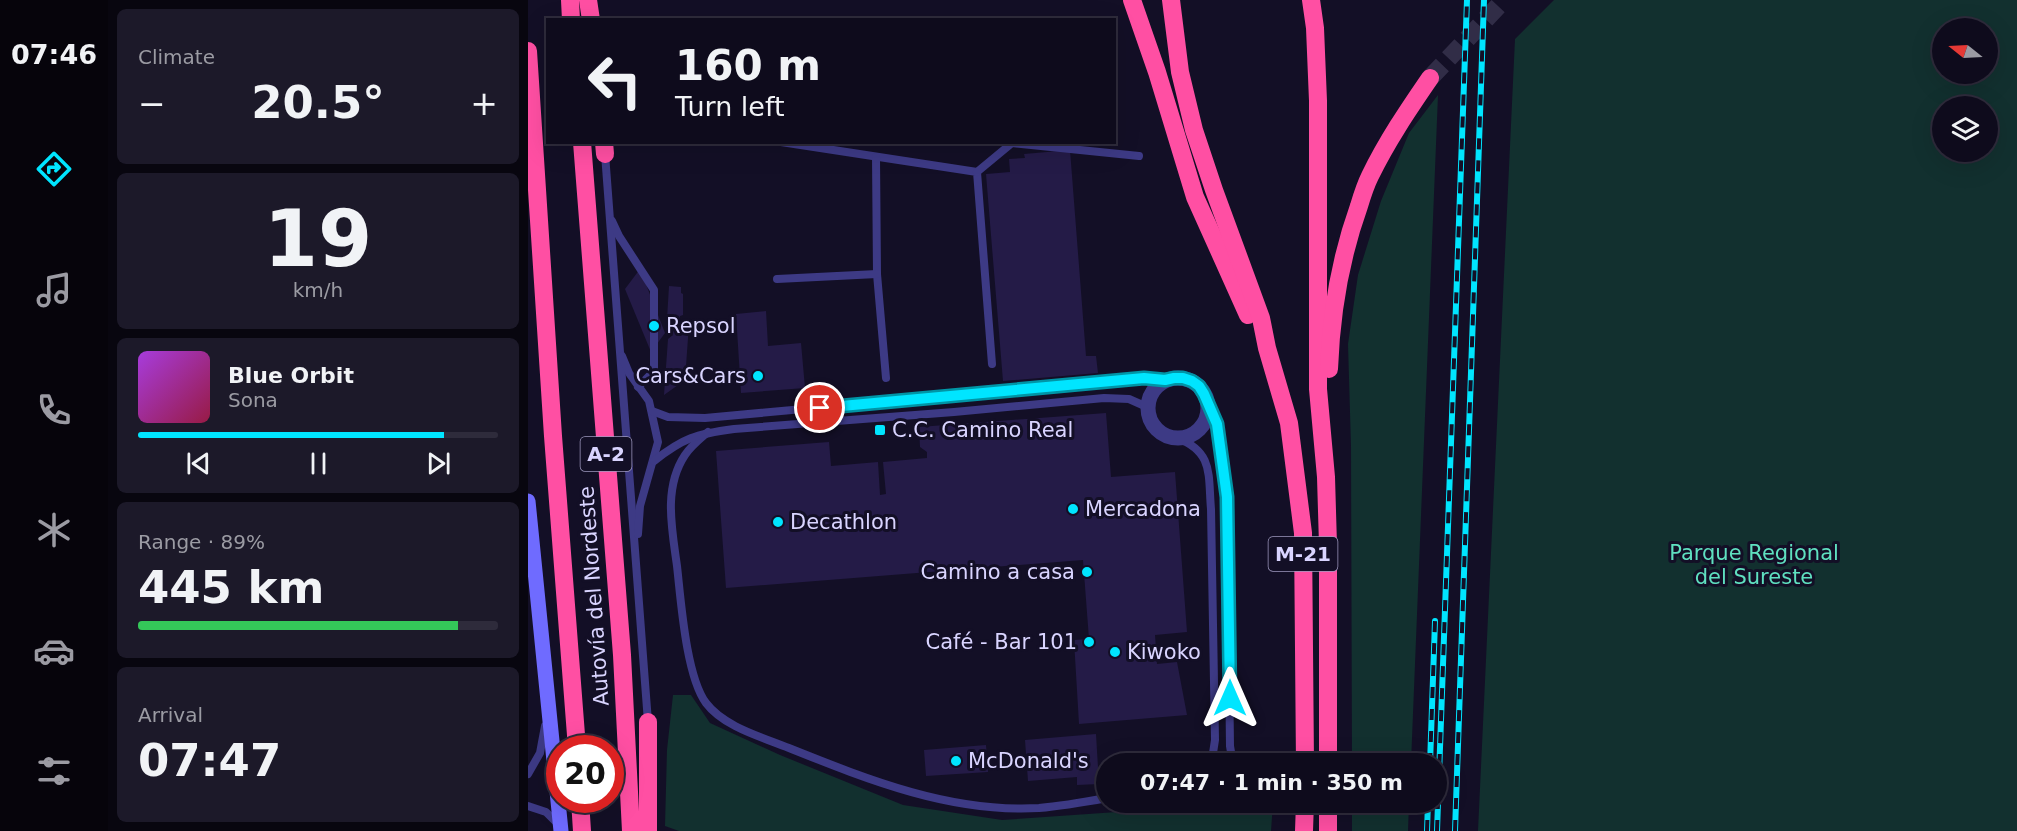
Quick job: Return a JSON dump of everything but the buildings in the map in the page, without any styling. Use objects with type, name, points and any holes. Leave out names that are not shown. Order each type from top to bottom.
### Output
[{"type":"highway","points":[[570,0],[571,18]]},
{"type":"highway","points":[[588,0],[591,18]]},
{"type":"highway","points":[[1132,0],[1157,72],[1195,198],[1251,320],[1267,348]]},
{"type":"highway","name":"M-21","points":[[1171,0],[1180,72],[1194,130],[1261,318],[1267,348],[1289,423],[1303,533],[1305,753]]},
{"type":"highway","name":"M-21","points":[[1311,0],[1315,28],[1318,101],[1318,389],[1326,477]]},
{"type":"highway","name":"Autovía del Nordeste","points":[[528,51],[553,436],[576,735]]},
{"type":"highway","name":"M-21","points":[[1328,753],[1326,477],[1330,332],[1340,272],[1351,227],[1368,178],[1398,123],[1430,78]]},
{"type":"highway","name":"Autovía del Nordeste","points":[[582,144],[622,655],[631,831]]},
{"type":"highway","points":[[648,722],[648,831]]},
{"type":"highway","points":[[581,813],[582,831]]},
{"type":"highway","points":[[1304,831],[1305,813]]},
{"type":"highway","points":[[1328,813],[1328,831]]},
{"type":"main road","points":[[528,501],[561,829]]},
{"type":"street","points":[[1174,378],[1192,381],[1199,386],[1207,403],[1208,413],[1204,423],[1188,437],[1168,437],[1152,425],[1148,417],[1147,407],[1150,396],[1165,380],[1174,378]]},
{"type":"lane","points":[[794,144],[977,172],[1011,144]]},
{"type":"lane","points":[[1022,144],[1139,156]]},
{"type":"lane","points":[[607,146],[618,348],[657,831]]},
{"type":"lane","points":[[876,157],[877,273],[886,378]]},
{"type":"lane","points":[[977,172],[992,364]]},
{"type":"lane","points":[[609,215],[619,236],[654,290],[654,371],[638,387]]},
{"type":"lane","points":[[777,279],[877,273]]},
{"type":"lane","points":[[618,348],[629,374],[649,401],[658,442],[640,506],[636,559]]},
{"type":"lane","points":[[652,411],[668,417],[705,418],[1144,378],[1165,380]]},
{"type":"lane","points":[[654,461],[685,439],[708,432],[1104,398],[1129,399],[1147,407]]},
{"type":"lane","points":[[1207,403],[1217,424],[1227,497],[1231,753]]},
{"type":"lane","points":[[708,432],[686,454],[679,467],[674,481],[670,516],[684,624],[695,681],[708,705],[717,714],[738,727],[803,754],[866,778],[920,795],[960,803],[1023,808],[1096,800]]},
{"type":"lane","points":[[1177,438],[1197,447],[1205,460],[1208,473],[1211,509],[1215,740],[1213,753]]},
{"type":"lane","points":[[528,604],[541,631]]},
{"type":"lane","points":[[528,774],[540,753],[548,692]]},
{"type":"lane","points":[[528,806],[546,812],[561,829]]},
{"type":"green space","name":"Parque Regional del Sureste","points":[[1554,0],[2017,0],[2017,831],[1478,831],[1515,39]]},
{"type":"green space","points":[[1438,95],[1411,753],[1352,753],[1351,446],[1348,344],[1358,275],[1381,201],[1409,133]]},
{"type":"green space","points":[[673,695],[691,695],[710,723],[780,755],[903,805],[1002,820],[1103,813],[1272,813],[1271,831],[679,831],[665,826],[667,750]]},
{"type":"green space","points":[[1352,813],[1409,813],[1408,831],[1352,831]]},
{"type":"tunnel","points":[[1430,78],[1504,0]]},
{"type":"railway","points":[[1437,831],[1467,0]]},
{"type":"railway","points":[[1455,831],[1484,0]]},
{"type":"railway","points":[[1430,753],[1435,621]]},
{"type":"railway","points":[[1427,831],[1428,813]]},
{"type":"place","name":"Repsol","points":[[654,326]]},
{"type":"place","name":"Cars&Cars","points":[[758,376]]},
{"type":"place","name":"C.C. Camino Real","points":[[880,430]]},
{"type":"place","name":"Mercadona","points":[[1073,509]]},
{"type":"place","name":"Decathlon","points":[[778,522]]},
{"type":"place","name":"Camino a casa","points":[[1087,572]]},
{"type":"place","name":"Café - Bar 101","points":[[1089,642]]},
{"type":"place","name":"Kiwoko","points":[[1115,652]]},
{"type":"place","name":"McDonald's","points":[[956,761]]},
{"type":"route","points":[[820,408],[1144,378],[1165,380],[1183,378],[1192,381],[1204,394],[1217,424],[1225,472],[1229,532],[1230,698]]}]
